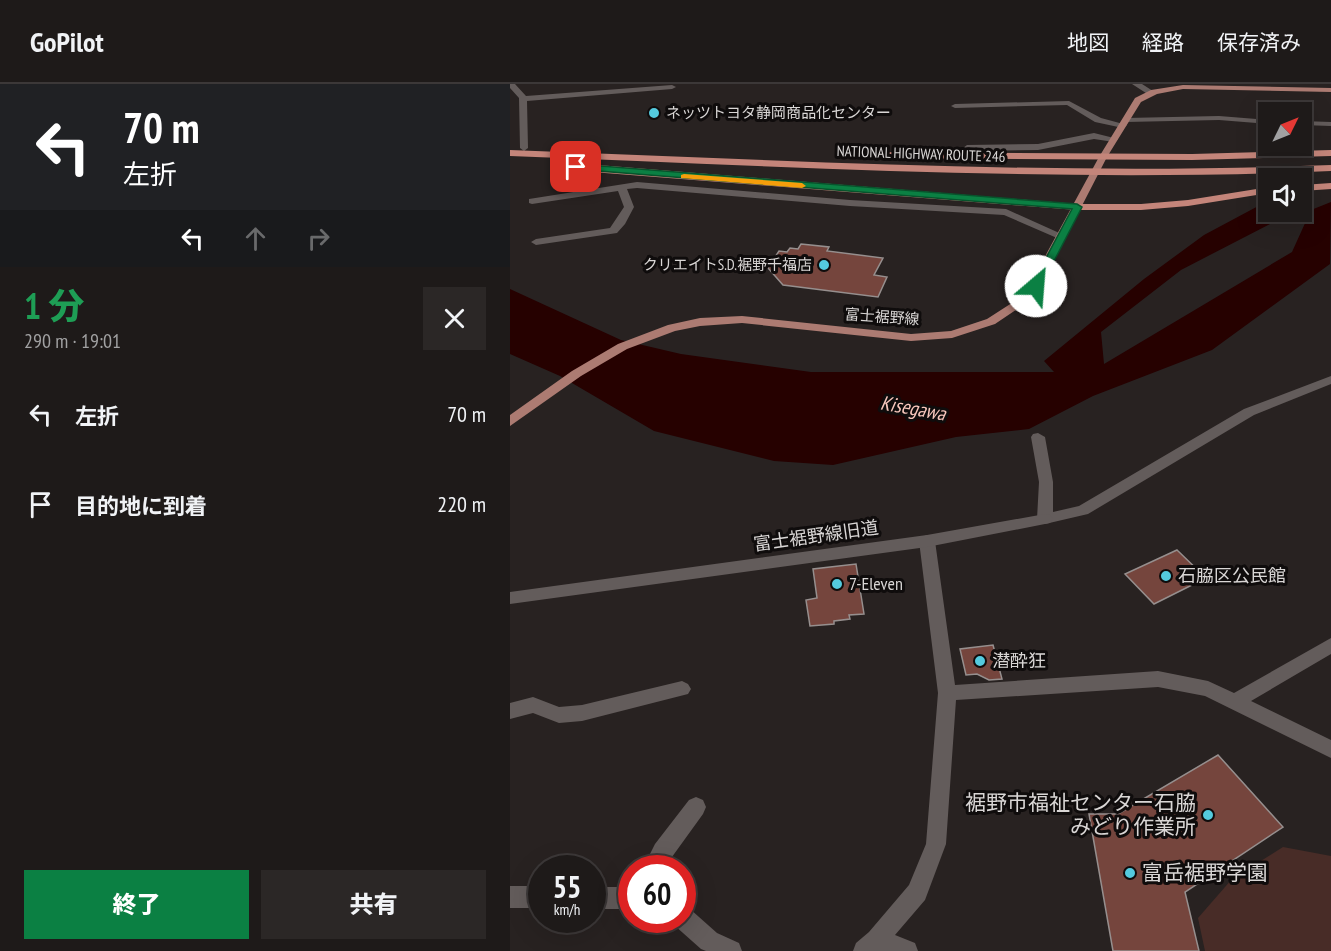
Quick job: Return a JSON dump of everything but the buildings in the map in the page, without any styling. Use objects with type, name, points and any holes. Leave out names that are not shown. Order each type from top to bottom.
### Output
[{"type":"highway","points":[[510,147],[967,157],[1331,153]]},
{"type":"highway","name":"NATIONAL HIGHWAY ROUTE 246","points":[[510,153],[1044,178]]},
{"type":"highway","name":"NATIONAL HIGHWAY ROUTE 246","points":[[510,163],[1044,178],[1258,180]]},
{"type":"highway","points":[[561,165],[1077,207],[1141,207],[1188,203],[1258,192]]},
{"type":"highway","name":"NATIONAL HIGHWAY ROUTE 246","points":[[1130,178],[1331,168]]},
{"type":"highway","points":[[1312,178],[1331,177]]},
{"type":"highway","points":[[1312,187],[1331,186]]},
{"type":"main road","points":[[1152,93],[1183,87],[1331,90]]},
{"type":"main road","name":"富士裾野線","points":[[510,422],[598,358],[631,341],[660,331],[703,322],[744,321],[784,323],[871,336],[918,338],[956,333],[990,323],[1010,314],[1029,297],[1103,157],[1138,100],[1152,93]]},
{"type":"street","points":[[511,84],[523,99],[524,148]]},
{"type":"street","points":[[1136,84],[1152,93]]},
{"type":"street","points":[[523,99],[672,87]]},
{"type":"street","points":[[955,106],[1069,102],[1098,120],[1124,122],[1219,118],[1258,121]]},
{"type":"street","points":[[1312,123],[1331,124]]},
{"type":"street","points":[[967,157],[967,148],[1038,147],[1094,136],[1114,139]]},
{"type":"street","points":[[532,201],[637,185],[850,203],[1006,212],[1060,236]]},
{"type":"street","points":[[536,242],[613,231],[620,224],[629,207],[621,186]]},
{"type":"street","name":"富士裾野線旧道","points":[[510,598],[927,541],[1083,510],[1249,412],[1328,384]]},
{"type":"street","points":[[1038,437],[1046,482],[1045,519]]},
{"type":"street","points":[[870,946],[917,892],[936,844],[947,693],[927,541]]},
{"type":"street","points":[[1236,701],[1331,645]]},
{"type":"street","points":[[947,693],[1150,678],[1208,689],[1331,749]]},
{"type":"street","points":[[510,711],[533,705],[559,715],[582,713],[682,689]]},
{"type":"street","points":[[660,855],[696,807]]},
{"type":"street","points":[[510,897],[528,897]]},
{"type":"street","points":[[696,929],[709,941],[731,951]]},
{"type":"street","points":[[870,946],[907,951]]},
{"type":"shaded area","points":[[1283,847],[1331,856],[1331,951],[1205,951],[1198,918],[1232,879]]},
{"type":"water","name":"Kisegawa","points":[[1331,202],[1330,264],[1212,350],[1093,396],[1029,429],[956,437],[833,465],[774,461],[654,431],[560,376],[510,354],[510,289],[621,340],[681,354],[811,372],[1054,372],[1044,361],[1144,279],[1204,235],[1258,206],[1258,222],[1274,222],[1181,270],[1101,332],[1104,364],[1292,252],[1306,222],[1312,222],[1312,210]]},
{"type":"slow traffic","points":[[684,176],[802,186]]},
{"type":"place","name":"ネッツトヨタ静岡商品化センター","points":[[654,113]]},
{"type":"place","name":"クリエイトS.D.裾野千福店","points":[[824,265]]},
{"type":"place","name":"石脇区公民館","points":[[1166,576]]},
{"type":"place","name":"7-Eleven","points":[[837,584]]},
{"type":"place","name":"潜酔狂","points":[[980,661]]},
{"type":"place","name":"裾野市福祉センター石脇 みどり作業所","points":[[1208,815]]},
{"type":"place","name":"富岳裾野学園","points":[[1130,873]]},
{"type":"route","points":[[576,167],[1077,207],[1036,286]]}]
